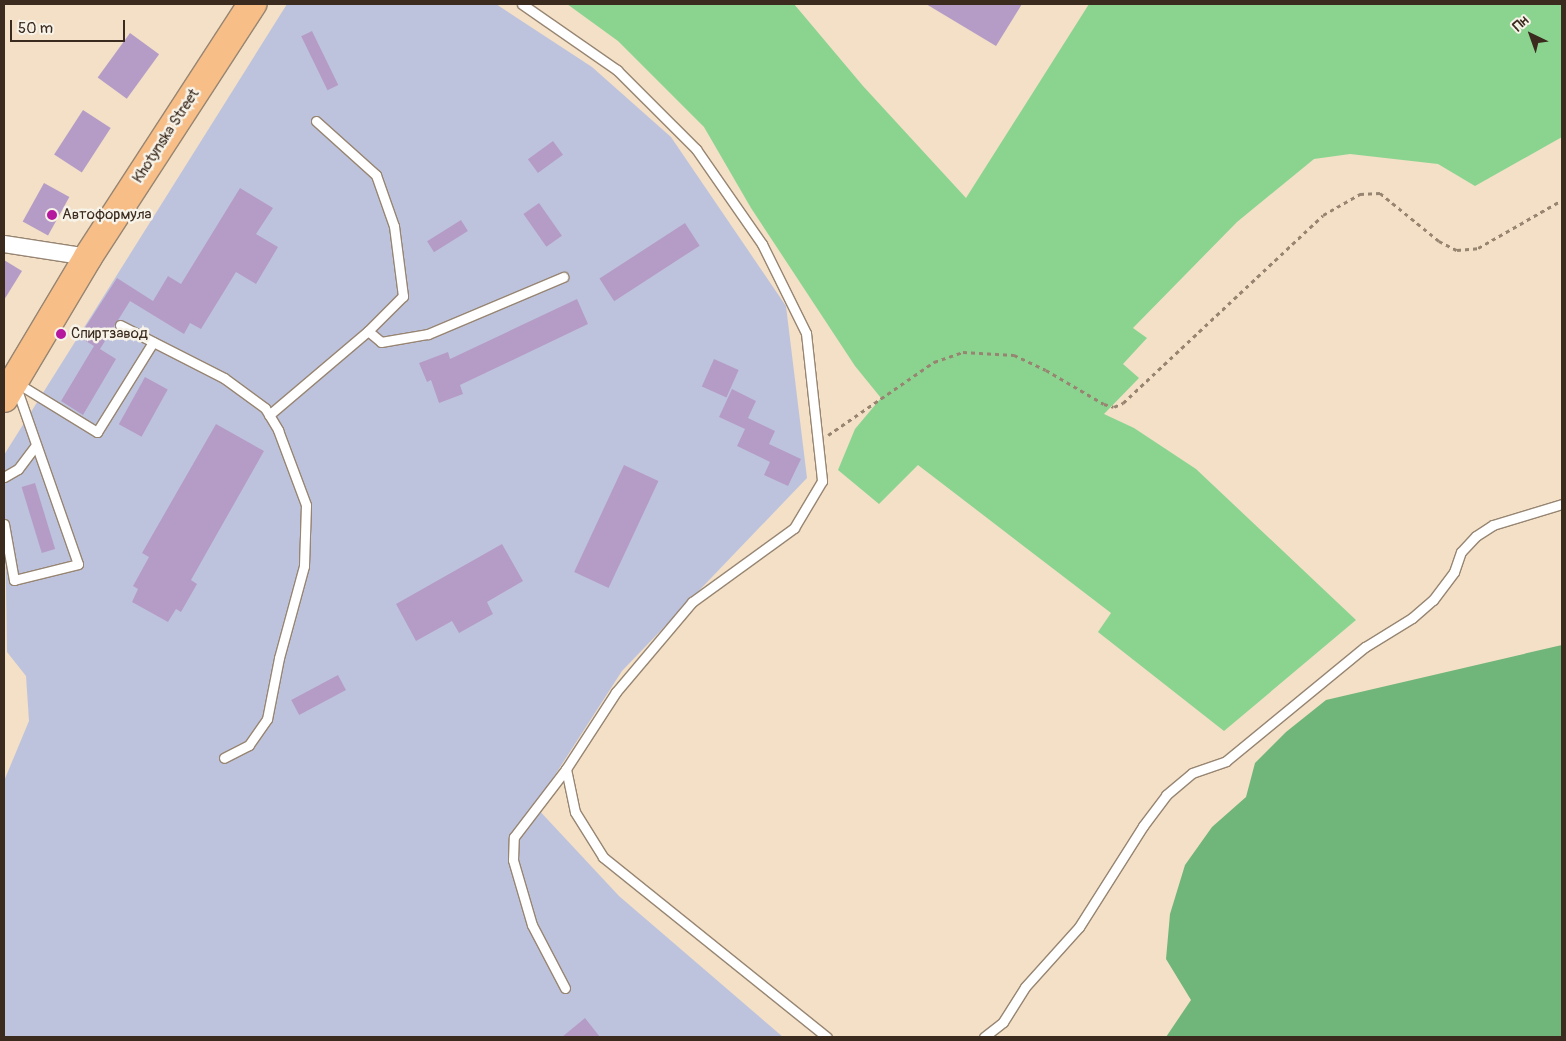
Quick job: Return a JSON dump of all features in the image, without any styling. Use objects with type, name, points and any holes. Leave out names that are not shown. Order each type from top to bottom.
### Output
[{"type":"highway","name":"Khotynska Street","points":[[9,390],[88,257],[252,4]]},
{"type":"street","points":[[4,244],[88,257]]},
{"type":"lane","points":[[522,4],[617,70],[696,149],[762,244],[806,333],[822,481],[794,528],[692,602],[616,692],[566,769],[514,837],[513,860],[532,925],[565,988]]},
{"type":"lane","points":[[269,415],[368,331],[403,296],[394,226],[376,176],[316,121]]},
{"type":"lane","points":[[368,331],[381,342],[428,334],[563,277]]},
{"type":"lane","points":[[120,325],[224,378],[265,408],[306,505],[304,566],[278,658],[268,719],[249,745],[224,758]]},
{"type":"lane","points":[[9,390],[98,432],[153,342]]},
{"type":"lane","points":[[4,524],[14,580],[78,564],[36,445],[9,390]]},
{"type":"lane","points":[[4,477],[18,469],[36,445]]},
{"type":"lane","points":[[984,1037],[1004,1022],[1025,987],[1079,927],[1143,826],[1166,795],[1192,773],[1226,760],[1365,647],[1412,618],[1444,586],[1454,572],[1461,552],[1476,536],[1493,525],[1562,504]]},
{"type":"lane","points":[[566,769],[575,812],[603,856],[827,1037]]},
{"type":"path","points":[[818,441],[934,362],[963,352],[1014,355],[1046,370],[1104,404],[1114,407],[1123,403],[1323,215],[1360,194],[1380,193],[1439,242],[1457,250],[1478,248],[1562,200]]},
{"type":"shaded area","points":[[287,4],[496,4],[592,67],[671,137],[786,306],[807,478],[622,671],[535,806],[619,896],[783,1037],[4,1037],[4,781],[29,721],[26,676],[7,652],[4,455]]},
{"type":"green space","points":[[567,4],[794,4],[863,86],[966,198],[1089,4],[1562,4],[1562,137],[1475,186],[1438,164],[1350,154],[1314,159],[1237,222],[1133,328],[1147,338],[1123,364],[1139,378],[1104,414],[1134,428],[1196,469],[1356,620],[1224,731],[1098,632],[1111,613],[918,465],[879,504],[838,470],[855,429],[881,398],[855,366],[751,208],[704,127],[618,41]]},
{"type":"green space","points":[[1562,645],[1562,1037],[1166,1037],[1191,1000],[1166,959],[1170,914],[1185,865],[1212,827],[1246,797],[1255,763],[1286,732],[1326,700]]},
{"type":"building","points":[[926,4],[1022,4],[996,46]]},
{"type":"building","points":[[312,31],[338,85],[328,90],[301,36]]},
{"type":"building","points":[[130,33],[159,54],[127,99],[98,77]]},
{"type":"building","points":[[83,110],[111,128],[82,172],[54,154]]},
{"type":"building","points":[[553,141],[563,155],[538,173],[528,159]]},
{"type":"building","points":[[44,183],[69,197],[48,236],[23,221]]},
{"type":"building","points":[[240,188],[273,208],[256,234],[278,247],[256,284],[236,272],[201,329],[190,323],[184,334],[130,301],[100,349],[116,359],[83,415],[61,401],[94,346],[79,337],[117,278],[153,301],[168,276],[181,284]]},
{"type":"building","points":[[539,203],[562,236],[546,247],[523,214]]},
{"type":"building","points":[[461,220],[468,231],[434,252],[427,241]]},
{"type":"building","points":[[685,223],[700,246],[614,301],[599,279]]},
{"type":"building","points":[[4,260],[22,271],[4,300]]},
{"type":"building","points":[[577,299],[588,324],[460,385],[463,394],[439,403],[431,380],[427,382],[419,363],[448,352],[450,359]]},
{"type":"building","points":[[714,359],[739,370],[726,397],[702,386]]},
{"type":"building","points":[[145,377],[168,390],[142,437],[119,424]]},
{"type":"building","points":[[732,389],[756,401],[748,418],[775,431],[769,444],[801,459],[788,486],[764,475],[770,462],[737,446],[745,429],[719,417]]},
{"type":"building","points":[[216,424],[264,451],[191,580],[197,584],[181,612],[176,609],[168,622],[132,602],[138,589],[133,586],[149,557],[142,553]]},
{"type":"building","points":[[624,465],[658,481],[609,588],[574,572]]},
{"type":"building","points":[[35,483],[55,549],[42,553],[22,487]]},
{"type":"building","points":[[502,544],[523,581],[487,602],[493,614],[459,633],[452,621],[416,641],[396,604]]},
{"type":"building","points":[[338,675],[346,690],[299,715],[291,700]]},
{"type":"building","points":[[585,1018],[600,1037],[562,1037]]},
{"type":"place","name":"Автоформула","points":[[52,215]]},
{"type":"place","name":"Спиртзавод","points":[[61,334]]}]
